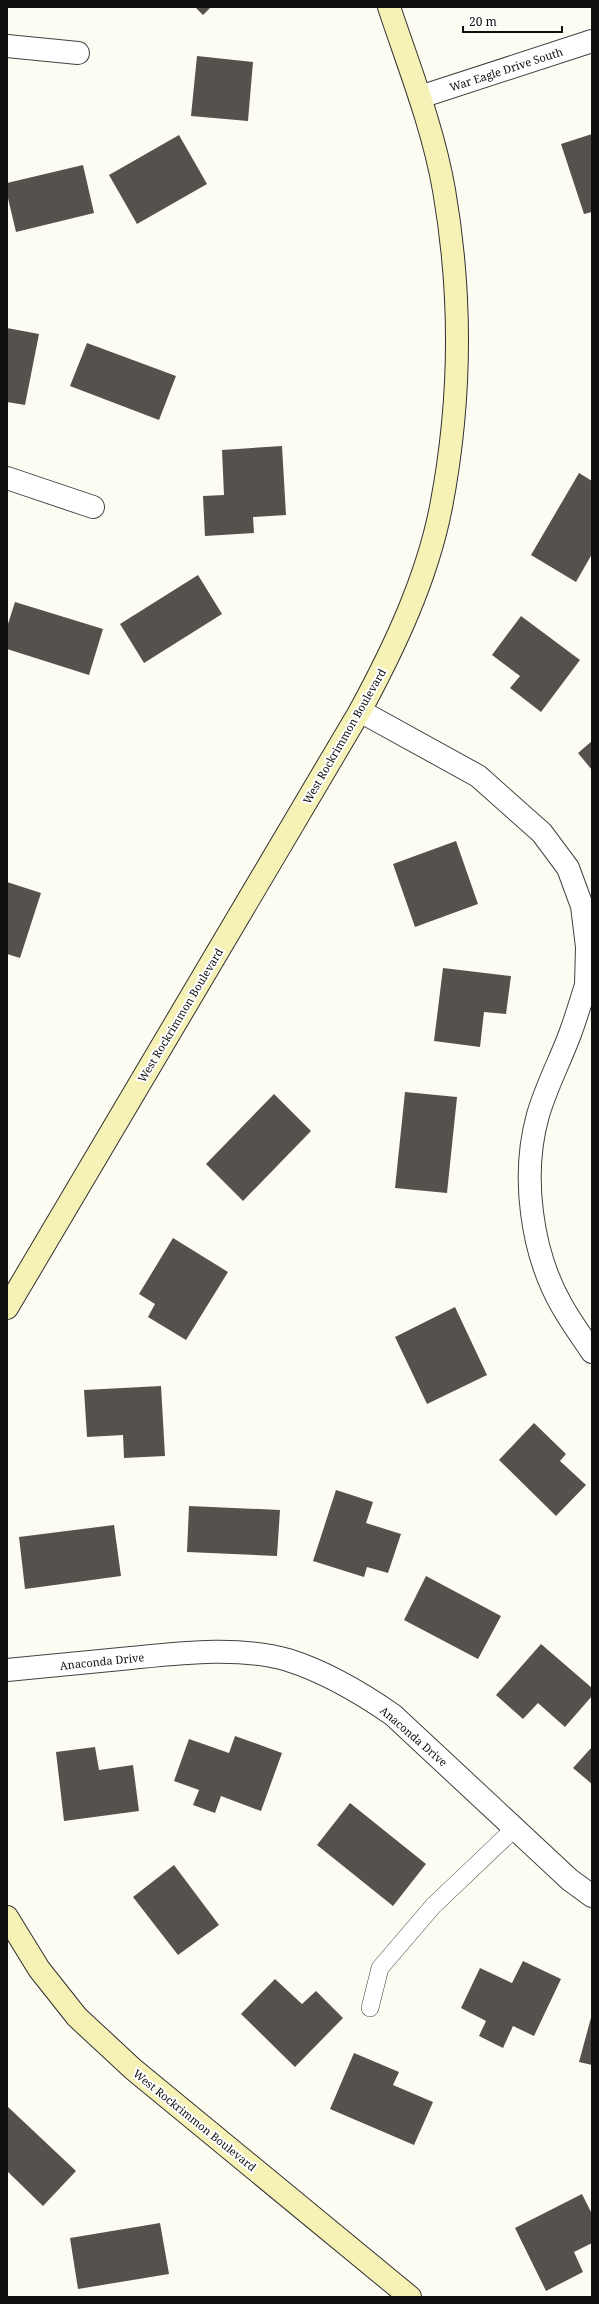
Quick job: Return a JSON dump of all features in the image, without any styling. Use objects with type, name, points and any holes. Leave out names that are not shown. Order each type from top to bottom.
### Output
[{"type":"main road","name":"West Rockrimmon Boulevard","points":[[7,1308],[360,711],[386,662],[421,575],[441,508],[452,428],[457,349],[455,269],[444,188],[420,97],[389,7]]},
{"type":"main road","name":"West Rockrimmon Boulevard","points":[[7,1917],[39,1969],[83,2023],[133,2069],[410,2297]]},
{"type":"street","name":"War Eagle Drive South","points":[[420,97],[592,41]]},
{"type":"street","points":[[7,46],[78,53]]},
{"type":"street","points":[[7,478],[93,507]]},
{"type":"street","points":[[360,711],[478,776],[542,833],[568,868],[582,906],[587,947],[589,985],[570,1035],[552,1074],[538,1117],[530,1166],[531,1215],[541,1259],[561,1306],[592,1352]]},
{"type":"street","name":"Anaconda Drive","points":[[7,1670],[191,1652],[243,1654],[287,1660],[326,1675],[362,1694],[393,1715],[570,1880],[592,1896]]},
{"type":"lane","points":[[370,2008],[380,1968],[433,1906],[515,1828]]},
{"type":"building","points":[[195,7],[211,7],[203,15]]},
{"type":"building","points":[[197,56],[253,62],[248,121],[191,116]]},
{"type":"building","points":[[592,134],[592,212],[584,214],[561,144]]},
{"type":"building","points":[[179,135],[207,184],[137,224],[109,175]]},
{"type":"building","points":[[83,165],[94,213],[16,232],[7,194],[7,183]]},
{"type":"building","points":[[7,328],[39,334],[25,405],[7,402]]},
{"type":"building","points":[[87,343],[176,376],[159,420],[70,386]]},
{"type":"building","points":[[282,446],[286,515],[253,517],[254,533],[205,536],[203,496],[224,495],[222,450]]},
{"type":"building","points":[[579,473],[592,481],[592,554],[576,582],[531,555]]},
{"type":"building","points":[[198,575],[222,614],[144,663],[120,624]]},
{"type":"building","points":[[15,602],[103,629],[89,675],[7,649],[7,627]]},
{"type":"building","points":[[521,616],[580,660],[541,712],[510,688],[520,676],[492,655]]},
{"type":"building","points":[[592,741],[592,770],[578,753]]},
{"type":"building","points":[[456,841],[478,904],[415,927],[393,864]]},
{"type":"building","points":[[7,882],[41,893],[20,958],[7,954]]},
{"type":"building","points":[[443,968],[511,976],[506,1014],[484,1012],[480,1047],[434,1041]]},
{"type":"building","points":[[405,1092],[457,1097],[447,1193],[395,1188]]},
{"type":"building","points":[[274,1094],[311,1131],[243,1201],[206,1164]]},
{"type":"building","points":[[173,1238],[228,1272],[186,1340],[148,1317],[155,1304],[139,1294]]},
{"type":"building","points":[[455,1307],[487,1375],[427,1404],[395,1337]]},
{"type":"building","points":[[161,1386],[165,1456],[124,1458],[123,1435],[87,1437],[84,1390]]},
{"type":"building","points":[[534,1423],[566,1454],[560,1461],[586,1485],[556,1516],[499,1460]]},
{"type":"building","points":[[336,1490],[373,1502],[366,1523],[401,1534],[388,1573],[367,1567],[364,1577],[313,1561]]},
{"type":"building","points":[[189,1506],[280,1510],[277,1556],[187,1552]]},
{"type":"building","points":[[114,1525],[121,1576],[25,1589],[19,1537]]},
{"type":"building","points":[[426,1576],[501,1616],[478,1659],[404,1620]]},
{"type":"building","points":[[541,1644],[592,1688],[592,1696],[565,1727],[538,1703],[523,1719],[496,1695]]},
{"type":"building","points":[[235,1736],[282,1753],[261,1811],[221,1796],[215,1813],[193,1805],[199,1790],[174,1781],[189,1739],[229,1753]]},
{"type":"building","points":[[95,1747],[99,1770],[133,1765],[139,1811],[64,1821],[56,1752]]},
{"type":"building","points":[[592,1747],[592,1784],[573,1768]]},
{"type":"building","points":[[350,1803],[426,1864],[393,1906],[317,1845]]},
{"type":"building","points":[[174,1865],[219,1925],[178,1955],[133,1897]]},
{"type":"building","points":[[523,1961],[561,1979],[534,2036],[513,2026],[503,2048],[479,2036],[486,2021],[461,2008],[480,1968],[512,1983]]},
{"type":"building","points":[[275,1979],[302,2004],[316,1991],[343,2018],[295,2067],[241,2014]]},
{"type":"building","points":[[592,2014],[592,2065],[579,2062]]},
{"type":"building","points":[[354,2053],[399,2072],[393,2085],[433,2102],[414,2145],[330,2109]]},
{"type":"building","points":[[7,2106],[76,2171],[43,2206],[7,2171]]},
{"type":"building","points":[[582,2194],[592,2214],[592,2243],[574,2252],[583,2272],[546,2291],[515,2228]]},
{"type":"building","points":[[160,2223],[169,2274],[78,2289],[70,2238]]}]
